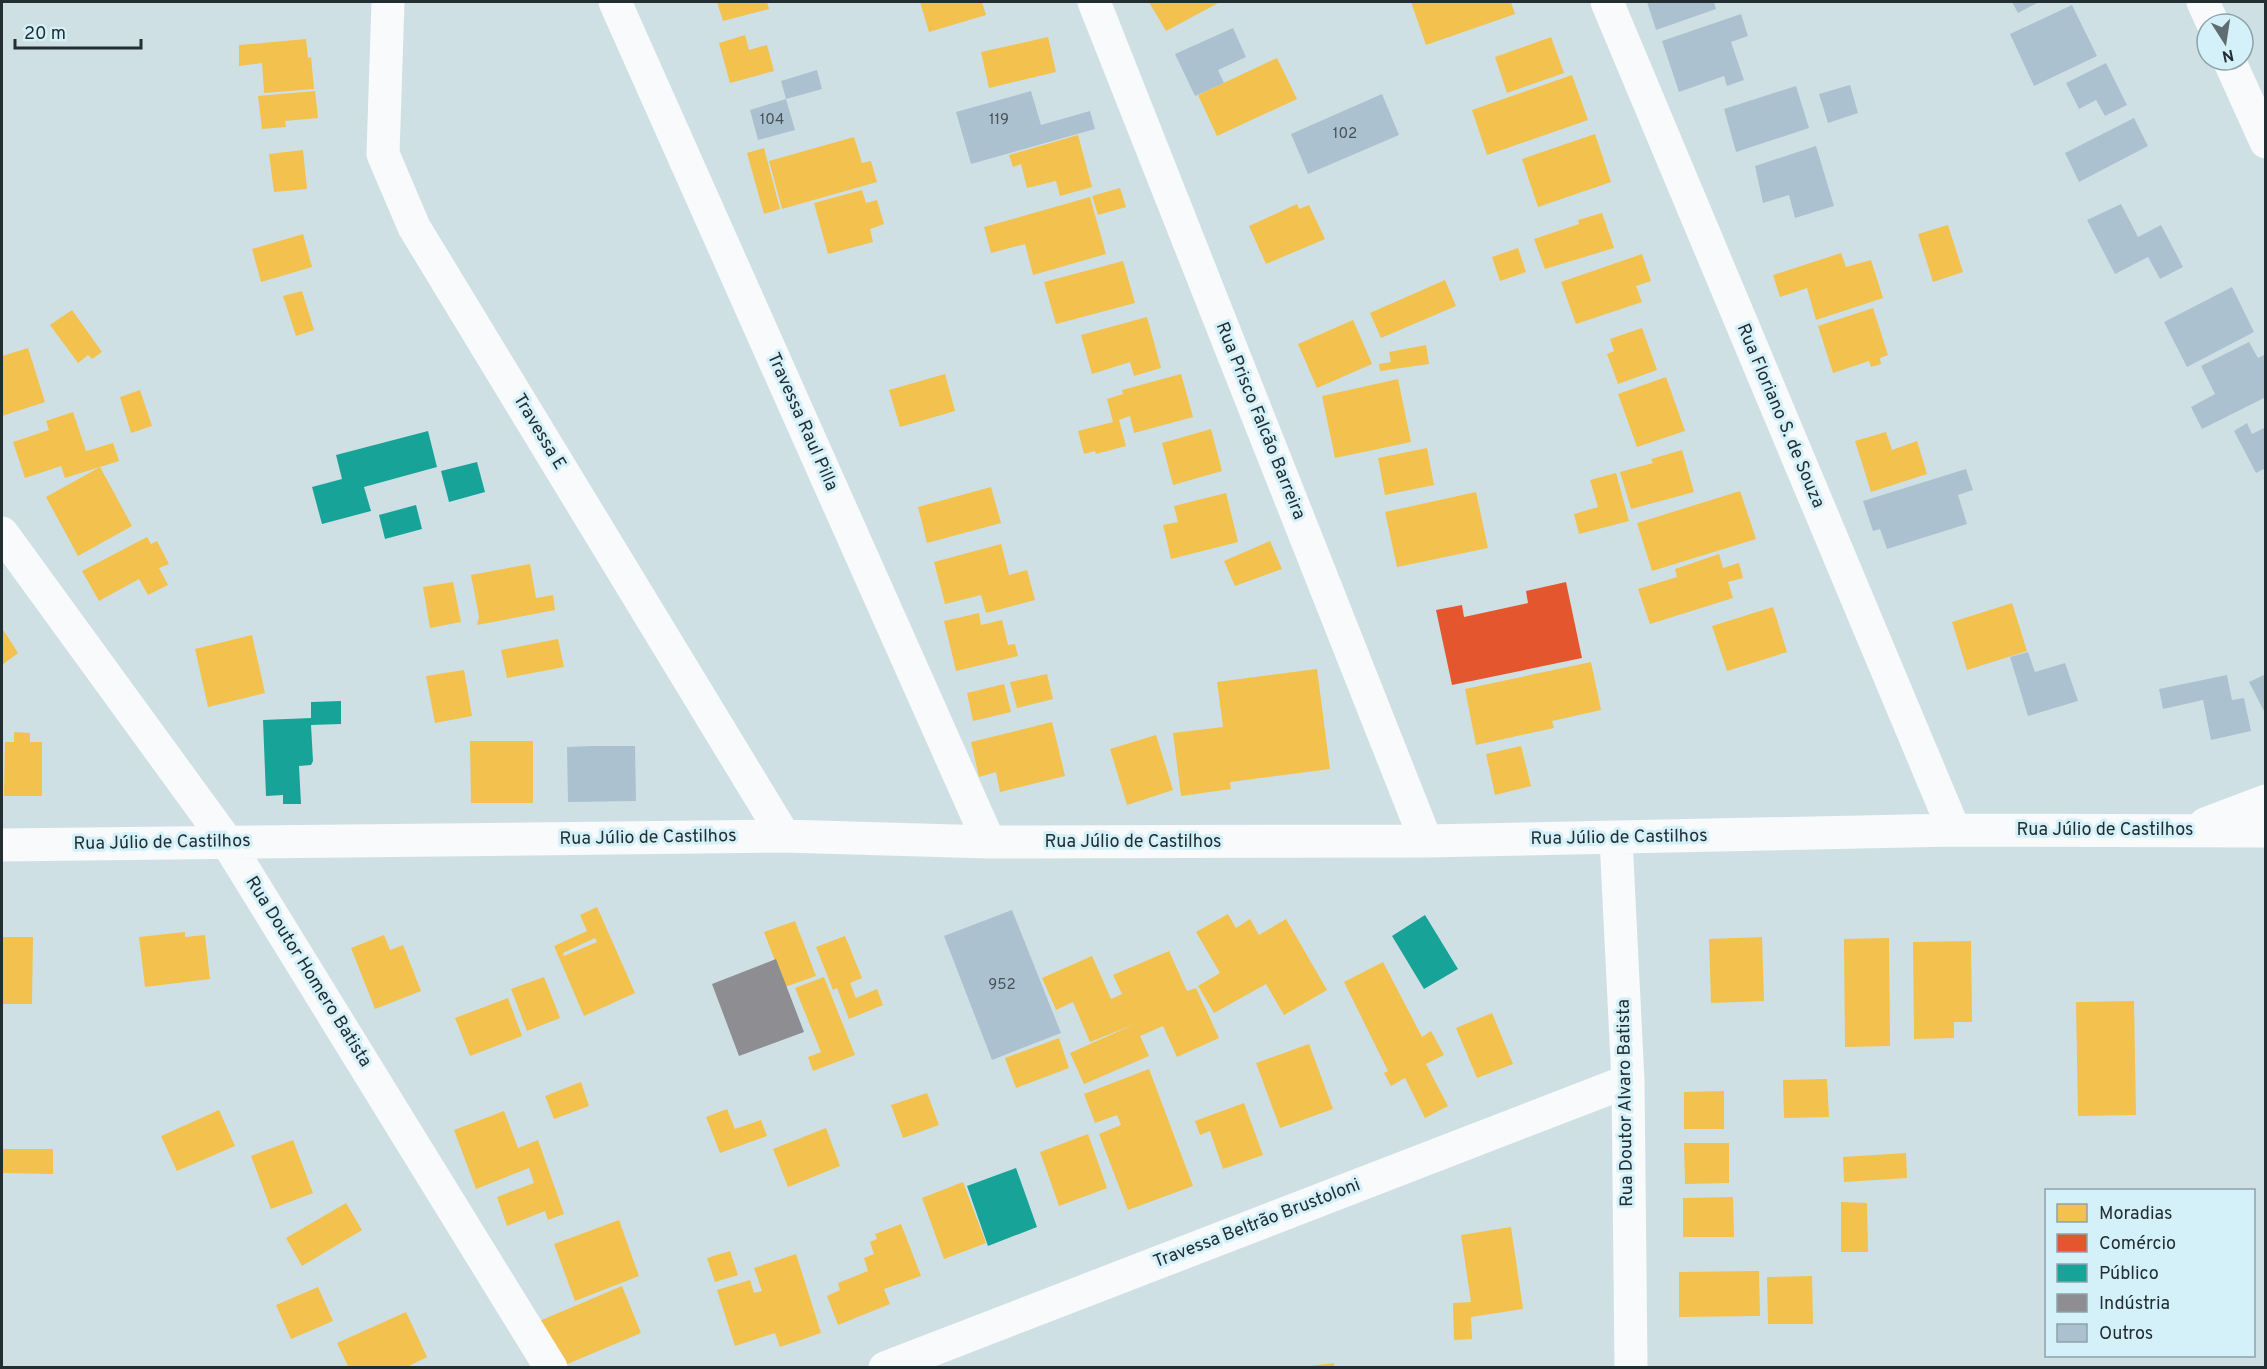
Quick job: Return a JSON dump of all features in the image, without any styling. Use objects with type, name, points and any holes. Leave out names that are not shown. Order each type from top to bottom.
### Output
[{"type":"street","name":"Travessa E","points":[[388,2],[382,154],[414,227],[784,836]]},
{"type":"street","name":"Travessa Raul Pilla","points":[[615,2],[989,842]]},
{"type":"street","name":"Rua Prisco Falcão Barreira","points":[[1094,2],[1426,841]]},
{"type":"street","name":"Rua Floriano S. de Souza","points":[[1607,2],[1954,830]]},
{"type":"street","points":[[2234,72],[2265,142]]},
{"type":"street","name":"Rua Doutor Homero Batista","points":[[2,533],[227,842],[551,1368]]},
{"type":"street","points":[[2190,830],[2265,801]]},
{"type":"street","name":"Rua Júlio de Castilhos","points":[[2,845],[784,836],[989,842],[1426,841],[1954,830],[2265,831]]},
{"type":"street","name":"Rua Doutor Alvaro Batista","points":[[1616,838],[1628,1081],[1631,1368]]},
{"type":"street","name":"Travessa Beltrão Brustoloni","points":[[885,1368],[1628,1081]]},
{"type":"building: Moradias","points":[[717,2],[767,2],[769,9],[723,21]]},
{"type":"building: Moradias","points":[[920,2],[982,2],[986,15],[929,32]]},
{"type":"building: Moradias","points":[[1149,2],[1220,2],[1166,31]]},
{"type":"building: Moradias","points":[[1411,2],[1511,2],[1515,14],[1426,45]]},
{"type":"building: Moradias","points":[[745,35],[749,50],[767,45],[774,71],[730,83],[719,43]]},
{"type":"building: Moradias","points":[[1048,37],[1056,72],[989,88],[981,52]]},
{"type":"building: Moradias","points":[[1551,37],[1564,73],[1507,93],[1495,57]]},
{"type":"building: Moradias","points":[[306,39],[308,58],[311,57],[314,89],[264,93],[262,63],[239,66],[239,45]]},
{"type":"building: Moradias","points":[[1277,58],[1297,99],[1217,136],[1198,95]]},
{"type":"building: Moradias","points":[[1572,75],[1588,120],[1487,155],[1472,110]]},
{"type":"building: Moradias","points":[[315,91],[318,118],[285,121],[286,127],[262,129],[258,96]]},
{"type":"building: Moradias","points":[[1595,134],[1611,182],[1538,207],[1522,159]]},
{"type":"building: Moradias","points":[[1078,135],[1092,187],[1060,196],[1056,181],[1027,188],[1021,164],[1013,167],[1009,155]]},
{"type":"building: Moradias","points":[[854,137],[862,163],[871,161],[877,182],[782,209],[769,161]]},
{"type":"building: Moradias","points":[[764,148],[780,209],[764,214],[747,153]]},
{"type":"building: Moradias","points":[[303,150],[307,189],[274,192],[269,154]]},
{"type":"building: Moradias","points":[[1120,188],[1126,207],[1098,215],[1092,196]]},
{"type":"building: Moradias","points":[[862,190],[866,203],[877,200],[884,224],[870,229],[873,242],[828,254],[814,203]]},
{"type":"building: Moradias","points":[[1090,197],[1106,254],[1033,275],[1025,244],[991,253],[984,227]]},
{"type":"building: Moradias","points":[[1297,204],[1299,209],[1309,205],[1325,239],[1266,264],[1249,226]]},
{"type":"building: Moradias","points":[[1602,213],[1614,248],[1545,269],[1534,239],[1579,224],[1578,220]]},
{"type":"building: Moradias","points":[[1948,225],[1963,272],[1933,282],[1918,234]]},
{"type":"building: Moradias","points":[[303,234],[312,267],[261,282],[252,249]]},
{"type":"building: Moradias","points":[[1518,248],[1526,272],[1500,281],[1492,257]]},
{"type":"building: Moradias","points":[[1841,253],[1846,267],[1871,260],[1883,298],[1816,320],[1807,288],[1780,297],[1773,275]]},
{"type":"building: Moradias","points":[[1642,254],[1651,281],[1636,286],[1642,302],[1576,324],[1561,282]]},
{"type":"building: Moradias","points":[[1123,261],[1135,303],[1056,324],[1044,282]]},
{"type":"building: Moradias","points":[[1445,280],[1456,306],[1381,338],[1370,313]]},
{"type":"building: Moradias","points":[[302,291],[314,330],[296,336],[283,296]]},
{"type":"building: Moradias","points":[[1873,308],[1888,355],[1880,358],[1881,364],[1871,367],[1869,361],[1833,373],[1818,326]]},
{"type":"building: Moradias","points":[[72,310],[102,352],[92,359],[88,355],[78,363],[50,325]]},
{"type":"building: Moradias","points":[[1147,317],[1161,368],[1134,376],[1130,362],[1092,374],[1081,335]]},
{"type":"building: Moradias","points":[[1353,320],[1372,364],[1317,388],[1298,344]]},
{"type":"building: Moradias","points":[[1642,328],[1657,370],[1618,384],[1607,354],[1614,351],[1610,339]]},
{"type":"building: Moradias","points":[[1426,345],[1429,364],[1380,371],[1379,364],[1391,362],[1389,352]]},
{"type":"building: Moradias","points":[[28,348],[45,402],[2,416],[2,356]]},
{"type":"building: Moradias","points":[[945,374],[955,411],[900,427],[889,390]]},
{"type":"building: Moradias","points":[[1181,374],[1193,417],[1134,433],[1130,416],[1119,420],[1126,446],[1096,454],[1095,451],[1084,454],[1078,431],[1113,422],[1107,399],[1123,394],[1122,390]]},
{"type":"building: Moradias","points":[[1666,377],[1685,431],[1637,447],[1618,394]]},
{"type":"building: Moradias","points":[[1398,379],[1411,442],[1335,458],[1322,396]]},
{"type":"building: Moradias","points":[[140,390],[152,426],[131,433],[120,397]]},
{"type":"building: Moradias","points":[[73,412],[86,451],[113,443],[119,461],[65,478],[61,466],[25,478],[13,442],[49,430],[46,421]]},
{"type":"building: Moradias","points":[[1211,429],[1222,471],[1173,485],[1162,443]]},
{"type":"building: Moradias","points":[[1886,432],[1892,450],[1917,441],[1927,474],[1871,492],[1855,441]]},
{"type":"building: Moradias","points":[[1427,448],[1434,485],[1385,495],[1378,458]]},
{"type":"building: Moradias","points":[[1682,450],[1694,492],[1631,509],[1620,472],[1653,463],[1651,459]]},
{"type":"building: Moradias","points":[[100,467],[132,526],[78,556],[46,497]]},
{"type":"building: Moradias","points":[[1616,473],[1629,521],[1579,534],[1574,514],[1598,507],[1590,480]]},
{"type":"building: Moradias","points":[[991,487],[1001,523],[927,543],[918,507]]},
{"type":"building: Moradias","points":[[1740,491],[1756,539],[1652,571],[1637,523]]},
{"type":"building: Moradias","points":[[1476,492],[1488,548],[1397,567],[1385,512]]},
{"type":"building: Moradias","points":[[1226,493],[1238,542],[1171,559],[1163,525],[1178,522],[1174,506]]},
{"type":"building: Moradias","points":[[147,537],[151,544],[157,541],[169,564],[159,568],[168,585],[148,595],[139,579],[99,601],[82,571]]},
{"type":"building: Moradias","points":[[1270,541],[1282,569],[1235,586],[1224,561]]},
{"type":"building: Moradias","points":[[1001,544],[1009,575],[1027,570],[1035,600],[986,613],[981,595],[945,604],[934,562]]},
{"type":"building: Moradias","points":[[1719,554],[1723,568],[1739,563],[1743,578],[1728,582],[1733,598],[1650,624],[1638,589],[1677,577],[1675,569]]},
{"type":"building: Moradias","points":[[530,564],[536,598],[553,595],[555,610],[477,625],[479,617],[471,575]]},
{"type":"building: Moradias","points":[[453,582],[461,622],[430,628],[423,587]]},
{"type":"building: Moradias","points":[[2012,603],[2027,651],[1967,670],[1952,622]]},
{"type":"building: Moradias","points":[[1773,607],[1787,652],[1727,671],[1712,626]]},
{"type":"building: Moradias","points":[[979,613],[981,625],[1002,620],[1008,645],[1015,644],[1018,656],[956,671],[944,621]]},
{"type":"building: Moradias","points":[[2,628],[18,653],[2,665]]},
{"type":"building: Moradias","points":[[252,635],[265,693],[208,707],[195,649]]},
{"type":"building: Moradias","points":[[558,639],[564,667],[507,678],[501,650]]},
{"type":"building: Moradias","points":[[1591,662],[1601,710],[1552,721],[1554,728],[1476,745],[1465,689]]},
{"type":"building: Moradias","points":[[1317,669],[1330,769],[1230,782],[1231,789],[1181,796],[1173,733],[1223,727],[1217,682]]},
{"type":"building: Moradias","points":[[464,670],[472,716],[435,723],[426,676]]},
{"type":"building: Moradias","points":[[1047,674],[1053,699],[1017,708],[1010,682]]},
{"type":"building: Moradias","points":[[1004,684],[1011,712],[973,721],[967,693]]},
{"type":"building: Moradias","points":[[1052,722],[1065,776],[1000,792],[996,772],[979,777],[971,742]]},
{"type":"building: Moradias","points":[[14,732],[30,733],[30,742],[42,742],[42,796],[4,796],[5,742],[14,742]]},
{"type":"building: Moradias","points":[[1156,735],[1173,790],[1127,805],[1110,749]]},
{"type":"building: Moradias","points":[[470,741],[533,741],[533,803],[471,803]]},
{"type":"building: Moradias","points":[[1521,746],[1531,786],[1495,795],[1486,754]]},
{"type":"building: Moradias","points":[[597,907],[635,993],[584,1016],[554,946],[587,931],[580,915]],"holes":[[[595,938],[597,942],[564,956],[563,953]]]},
{"type":"building: Moradias","points":[[1228,914],[1236,928],[1250,919],[1259,935],[1286,919],[1327,990],[1284,1015],[1266,984],[1214,1013],[1198,986],[1220,973],[1196,932]]},
{"type":"building: Moradias","points":[[795,921],[816,976],[785,987],[764,932]]},
{"type":"building: Moradias","points":[[185,932],[185,937],[205,935],[210,979],[145,987],[139,937]]},
{"type":"building: Moradias","points":[[384,935],[390,950],[403,945],[421,991],[375,1009],[351,948]]},
{"type":"building: Moradias","points":[[845,936],[862,978],[850,983],[856,998],[877,989],[883,1005],[849,1019],[837,988],[833,990],[816,947]]},
{"type":"building: Moradias","points":[[2,937],[33,937],[32,1004],[2,1004]]},
{"type":"building: Moradias","points":[[1762,937],[1764,1001],[1711,1003],[1709,939]]},
{"type":"building: Moradias","points":[[1889,938],[1890,1046],[1845,1047],[1844,939]]},
{"type":"building: Moradias","points":[[1971,941],[1972,1022],[1954,1022],[1954,1038],[1914,1039],[1913,942]]},
{"type":"building: Moradias","points":[[1169,951],[1187,991],[1196,988],[1219,1038],[1177,1057],[1163,1026],[1140,1036],[1149,1056],[1084,1084],[1070,1053],[1135,1024],[1090,1042],[1073,1002],[1056,1010],[1042,978],[1092,956],[1111,999],[1122,994],[1113,975]]},
{"type":"building: Moradias","points":[[1383,962],[1422,1037],[1431,1031],[1444,1055],[1426,1064],[1448,1106],[1425,1118],[1405,1078],[1391,1086],[1384,1073],[1388,1071],[1344,982]]},
{"type":"building: Moradias","points":[[544,977],[560,1018],[527,1031],[511,989]]},
{"type":"building: Moradias","points":[[824,977],[855,1055],[813,1071],[808,1057],[821,1052],[795,988]]},
{"type":"building: Moradias","points":[[508,998],[522,1036],[470,1056],[455,1018]]},
{"type":"building: Moradias","points":[[2134,1001],[2136,1115],[2078,1116],[2076,1002]]},
{"type":"building: Moradias","points":[[1492,1013],[1513,1064],[1477,1078],[1456,1028]]},
{"type":"building: Moradias","points":[[1059,1038],[1069,1068],[1016,1088],[1005,1058]]},
{"type":"building: Moradias","points":[[1309,1044],[1333,1109],[1280,1128],[1256,1063]]},
{"type":"building: Moradias","points":[[1149,1069],[1193,1186],[1128,1210],[1099,1134],[1121,1125],[1117,1115],[1095,1123],[1084,1094]]},
{"type":"building: Moradias","points":[[1827,1079],[1829,1117],[1784,1118],[1783,1080]]},
{"type":"building: Moradias","points":[[581,1082],[589,1106],[554,1119],[545,1096]]},
{"type":"building: Moradias","points":[[1724,1091],[1724,1129],[1684,1129],[1684,1092]]},
{"type":"building: Moradias","points":[[927,1093],[939,1125],[903,1138],[891,1105]]},
{"type":"building: Moradias","points":[[1244,1103],[1263,1155],[1223,1169],[1210,1131],[1200,1135],[1195,1121]]},
{"type":"building: Moradias","points":[[727,1109],[735,1129],[761,1120],[767,1136],[720,1153],[706,1117]]},
{"type":"building: Moradias","points":[[219,1110],[235,1146],[177,1171],[161,1136]]},
{"type":"building: Moradias","points":[[504,1111],[518,1148],[538,1140],[564,1214],[548,1220],[545,1211],[507,1226],[497,1197],[534,1183],[529,1168],[476,1189],[454,1130]]},
{"type":"building: Moradias","points":[[826,1128],[840,1166],[788,1187],[773,1149]]},
{"type":"building: Moradias","points":[[1088,1134],[1107,1188],[1059,1206],[1040,1152]]},
{"type":"building: Moradias","points":[[293,1140],[313,1193],[271,1209],[251,1156]]},
{"type":"building: Moradias","points":[[1684,1143],[1729,1143],[1729,1183],[1685,1184]]},
{"type":"building: Moradias","points":[[2,1149],[53,1149],[53,1174],[2,1173]]},
{"type":"building: Moradias","points":[[1906,1153],[1907,1178],[1844,1182],[1843,1157]]},
{"type":"building: Moradias","points":[[963,1182],[986,1243],[944,1259],[922,1198]]},
{"type":"building: Moradias","points":[[1733,1197],[1734,1237],[1683,1237],[1683,1198]]},
{"type":"building: Moradias","points":[[1841,1202],[1867,1203],[1868,1252],[1841,1252]]},
{"type":"building: Moradias","points":[[346,1203],[362,1230],[302,1266],[286,1238]]},
{"type":"building: Moradias","points":[[619,1220],[639,1276],[575,1301],[554,1244]]},
{"type":"building: Moradias","points":[[901,1224],[921,1276],[884,1289],[890,1304],[838,1325],[827,1296],[840,1290],[838,1283],[868,1271],[864,1258],[874,1254],[870,1242],[877,1239],[875,1234]]},
{"type":"building: Moradias","points":[[1511,1227],[1523,1309],[1471,1317],[1472,1339],[1454,1340],[1453,1303],[1471,1302],[1461,1235]]},
{"type":"building: Moradias","points":[[730,1251],[738,1275],[715,1282],[707,1258]]},
{"type":"building: Moradias","points":[[796,1254],[821,1333],[780,1347],[775,1333],[735,1346],[717,1290],[750,1280],[754,1293],[762,1291],[754,1268]]},
{"type":"building: Moradias","points":[[1759,1271],[1760,1316],[1679,1317],[1679,1272]]},
{"type":"building: Moradias","points":[[1812,1276],[1813,1324],[1768,1324],[1767,1277]]},
{"type":"building: Moradias","points":[[622,1286],[641,1333],[558,1368],[537,1322]]},
{"type":"building: Moradias","points":[[318,1287],[333,1321],[291,1339],[276,1305]]},
{"type":"building: Moradias","points":[[406,1312],[427,1357],[405,1368],[349,1368],[337,1343]]},
{"type":"building: Moradias","points":[[1334,1363],[1335,1368],[1311,1368],[1310,1366]]},
{"type":"building: Comércio","points":[[1566,582],[1582,658],[1452,685],[1436,610],[1462,605],[1464,617],[1528,603],[1526,591]]},
{"type":"building: Público","points":[[428,431],[437,467],[364,487],[371,511],[322,524],[312,487],[342,479],[336,455]]},
{"type":"building: Público","points":[[477,462],[485,492],[449,502],[441,471]]},
{"type":"building: Público","points":[[416,505],[422,529],[385,539],[379,515]]},
{"type":"building: Público","points":[[341,701],[341,724],[311,725],[313,761],[311,765],[299,766],[301,804],[283,804],[283,795],[266,796],[263,720],[311,718],[311,702]]},
{"type":"building: Público","points":[[1425,915],[1458,969],[1424,989],[1392,936]]},
{"type":"building: Público","points":[[1016,1168],[1037,1227],[988,1246],[967,1186]]},
{"type":"building: Indústria","points":[[776,959],[804,1032],[739,1056],[712,984]]},
{"type":"building: Outros","points":[[1647,2],[1714,2],[1716,9],[1656,30]]},
{"type":"building: Outros","points":[[2012,2],[2039,2],[2018,13]]},
{"type":"building: Outros","points":[[2072,5],[2097,56],[2034,86],[2010,34]]},
{"type":"building: Outros","points":[[1741,14],[1748,36],[1731,42],[1744,80],[1727,86],[1724,76],[1679,92],[1662,41]]},
{"type":"building: Outros","points":[[1233,28],[1246,57],[1218,70],[1224,83],[1195,96],[1175,54]]},
{"type":"building: Outros","points":[[2106,63],[2127,105],[2105,116],[2096,100],[2079,109],[2066,83]]},
{"type":"building: Outros","points":[[817,70],[822,89],[786,99],[781,81]]},
{"type":"building: Outros","points":[[1850,85],[1858,113],[1828,123],[1819,94]]},
{"type":"building: Outros","points":[[1796,86],[1809,128],[1736,152],[1724,109]]},
{"type":"building: Outros","points":[[1031,91],[1041,125],[1090,111],[1095,129],[971,164],[956,112]]},
{"type":"building: Outros","points":[[1382,94],[1399,135],[1308,174],[1291,134]]},
{"type":"building: Outros","points":[[786,99],[795,130],[758,140],[750,110]]},
{"type":"building: Outros","points":[[2134,118],[2148,146],[2079,182],[2065,153]]},
{"type":"building: Outros","points":[[1816,146],[1834,206],[1795,218],[1789,195],[1763,203],[1755,166]]},
{"type":"building: Outros","points":[[2121,204],[2138,237],[2161,225],[2183,267],[2160,279],[2148,257],[2115,274],[2087,220]]},
{"type":"building: Outros","points":[[2232,287],[2254,332],[2187,367],[2164,322]]},
{"type":"building: Outros","points":[[2249,342],[2258,358],[2266,354],[2266,397],[2202,429],[2191,407],[2215,394],[2201,366]]},
{"type":"building: Outros","points":[[2247,423],[2252,434],[2266,427],[2266,468],[2256,473],[2234,431]]},
{"type":"building: Outros","points":[[1966,469],[1973,490],[1958,495],[1967,524],[1887,549],[1880,529],[1873,531],[1863,501]]},
{"type":"building: Outros","points":[[2028,652],[2035,672],[2065,663],[2078,701],[2028,716],[2010,657]]},
{"type":"building: Outros","points":[[2266,674],[2266,715],[2249,682]]},
{"type":"building: Outros","points":[[2227,675],[2232,700],[2244,698],[2251,731],[2211,740],[2203,700],[2163,709],[2159,689]]},
{"type":"building: Outros","points":[[635,746],[636,801],[568,802],[567,747]]},
{"type":"building: Outros","points":[[1012,910],[1061,1033],[992,1060],[944,936]]}]
